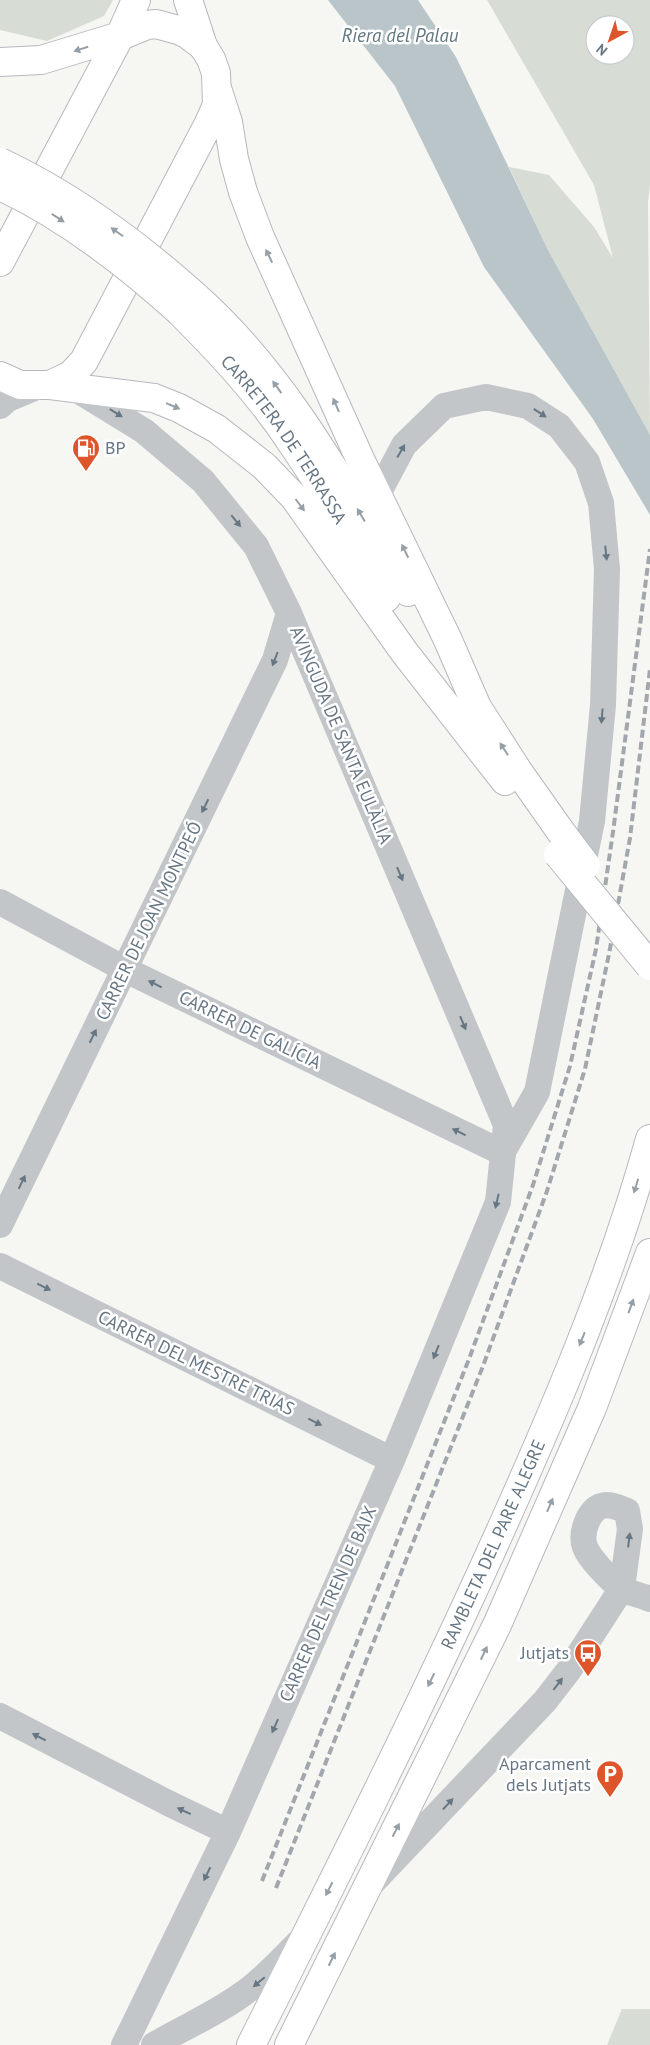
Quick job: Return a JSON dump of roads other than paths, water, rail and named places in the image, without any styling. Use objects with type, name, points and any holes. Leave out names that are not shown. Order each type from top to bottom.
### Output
[{"type":"main road","points":[[0,262],[120,36],[136,0]]},
{"type":"main road","points":[[54,386],[71,374],[84,361],[208,125],[216,105],[216,73],[211,59],[203,46],[188,0]]},
{"type":"main road","points":[[0,62],[41,60],[120,36],[147,25],[165,25],[187,34],[203,46]]},
{"type":"main road","points":[[217,88],[228,122],[234,159],[243,192],[260,237],[378,494],[447,638],[477,707],[518,771],[560,843],[650,966]]},
{"type":"main road","name":"CARRETERA DE TERRASSA","points":[[0,162],[49,188],[96,217],[160,265],[227,361],[266,408],[293,445],[334,510],[398,619],[492,763]]},
{"type":"main road","name":"CARRETERA DE TERRASSA","points":[[0,186],[42,208],[88,237],[153,288],[188,304],[246,348],[277,385],[334,471],[477,707]]},
{"type":"main road","points":[[0,376],[20,385],[54,386],[154,398],[179,408],[216,429],[264,466],[300,504],[405,653],[492,763],[650,944]]},
{"type":"main road","name":"RAMBLETA DEL PARE ALEGRE","points":[[251,2045],[467,1605],[541,1440],[585,1332],[616,1247],[650,1139]]},
{"type":"main road","name":"RAMBLETA DEL PARE ALEGRE","points":[[289,2045],[469,1684],[535,1541],[592,1408],[650,1253]]},
{"type":"street","points":[[0,50],[41,60]]},
{"type":"street","points":[[0,406],[8,399],[54,386]]},
{"type":"street","name":"AVINGUDA DE SANTA EULÀLIA","points":[[54,386],[144,431],[203,481],[256,546],[289,613],[506,1125],[503,1153]]},
{"type":"street","points":[[378,494],[404,445],[444,406],[486,397],[528,406],[559,426],[587,462],[601,503],[607,569],[603,705],[592,821],[537,1092],[503,1153]]},
{"type":"street","name":"CARRER DE JOAN MONTPEÓ","points":[[0,1225],[126,970],[275,660],[289,613]]},
{"type":"street","name":"CARRER DE GALÍCIA","points":[[0,902],[126,970],[503,1153]]},
{"type":"street","name":"CARRER DEL TREN DE BAIX","points":[[124,2045],[228,1832],[392,1460],[498,1202],[503,1153]]},
{"type":"street","name":"CARRER DEL MESTRE TRIAS","points":[[0,1266],[392,1460]]},
{"type":"street","name":"RAMBLETA DEL PARE ALEGRE","points":[[366,1889],[545,1701],[569,1670],[622,1588],[650,1599]]},
{"type":"street","points":[[0,1716],[159,1799],[228,1832]]},
{"type":"street","name":"RAMBLETA DEL PARE ALEGRE","points":[[154,2045],[176,2031],[223,2007],[244,1993],[267,1974],[306,1935]]},
{"type":"water","name":"Riera del Palau","points":[[328,0],[418,0],[456,57],[548,250],[650,435],[650,515],[593,419],[484,267],[395,86]]},
{"type":"railway","points":[[262,1881],[469,1359],[533,1185],[570,1066],[596,949],[650,549]]},
{"type":"railway","points":[[276,1888],[483,1366],[547,1191],[585,1069],[609,954],[630,838],[650,669]]},
{"type":"place","name":"BP","points":[[86,472]]},
{"type":"place","name":"Jutjats","points":[[588,1677]]},
{"type":"place","name":"Aparcament dels Jutjats","points":[[610,1798]]}]
